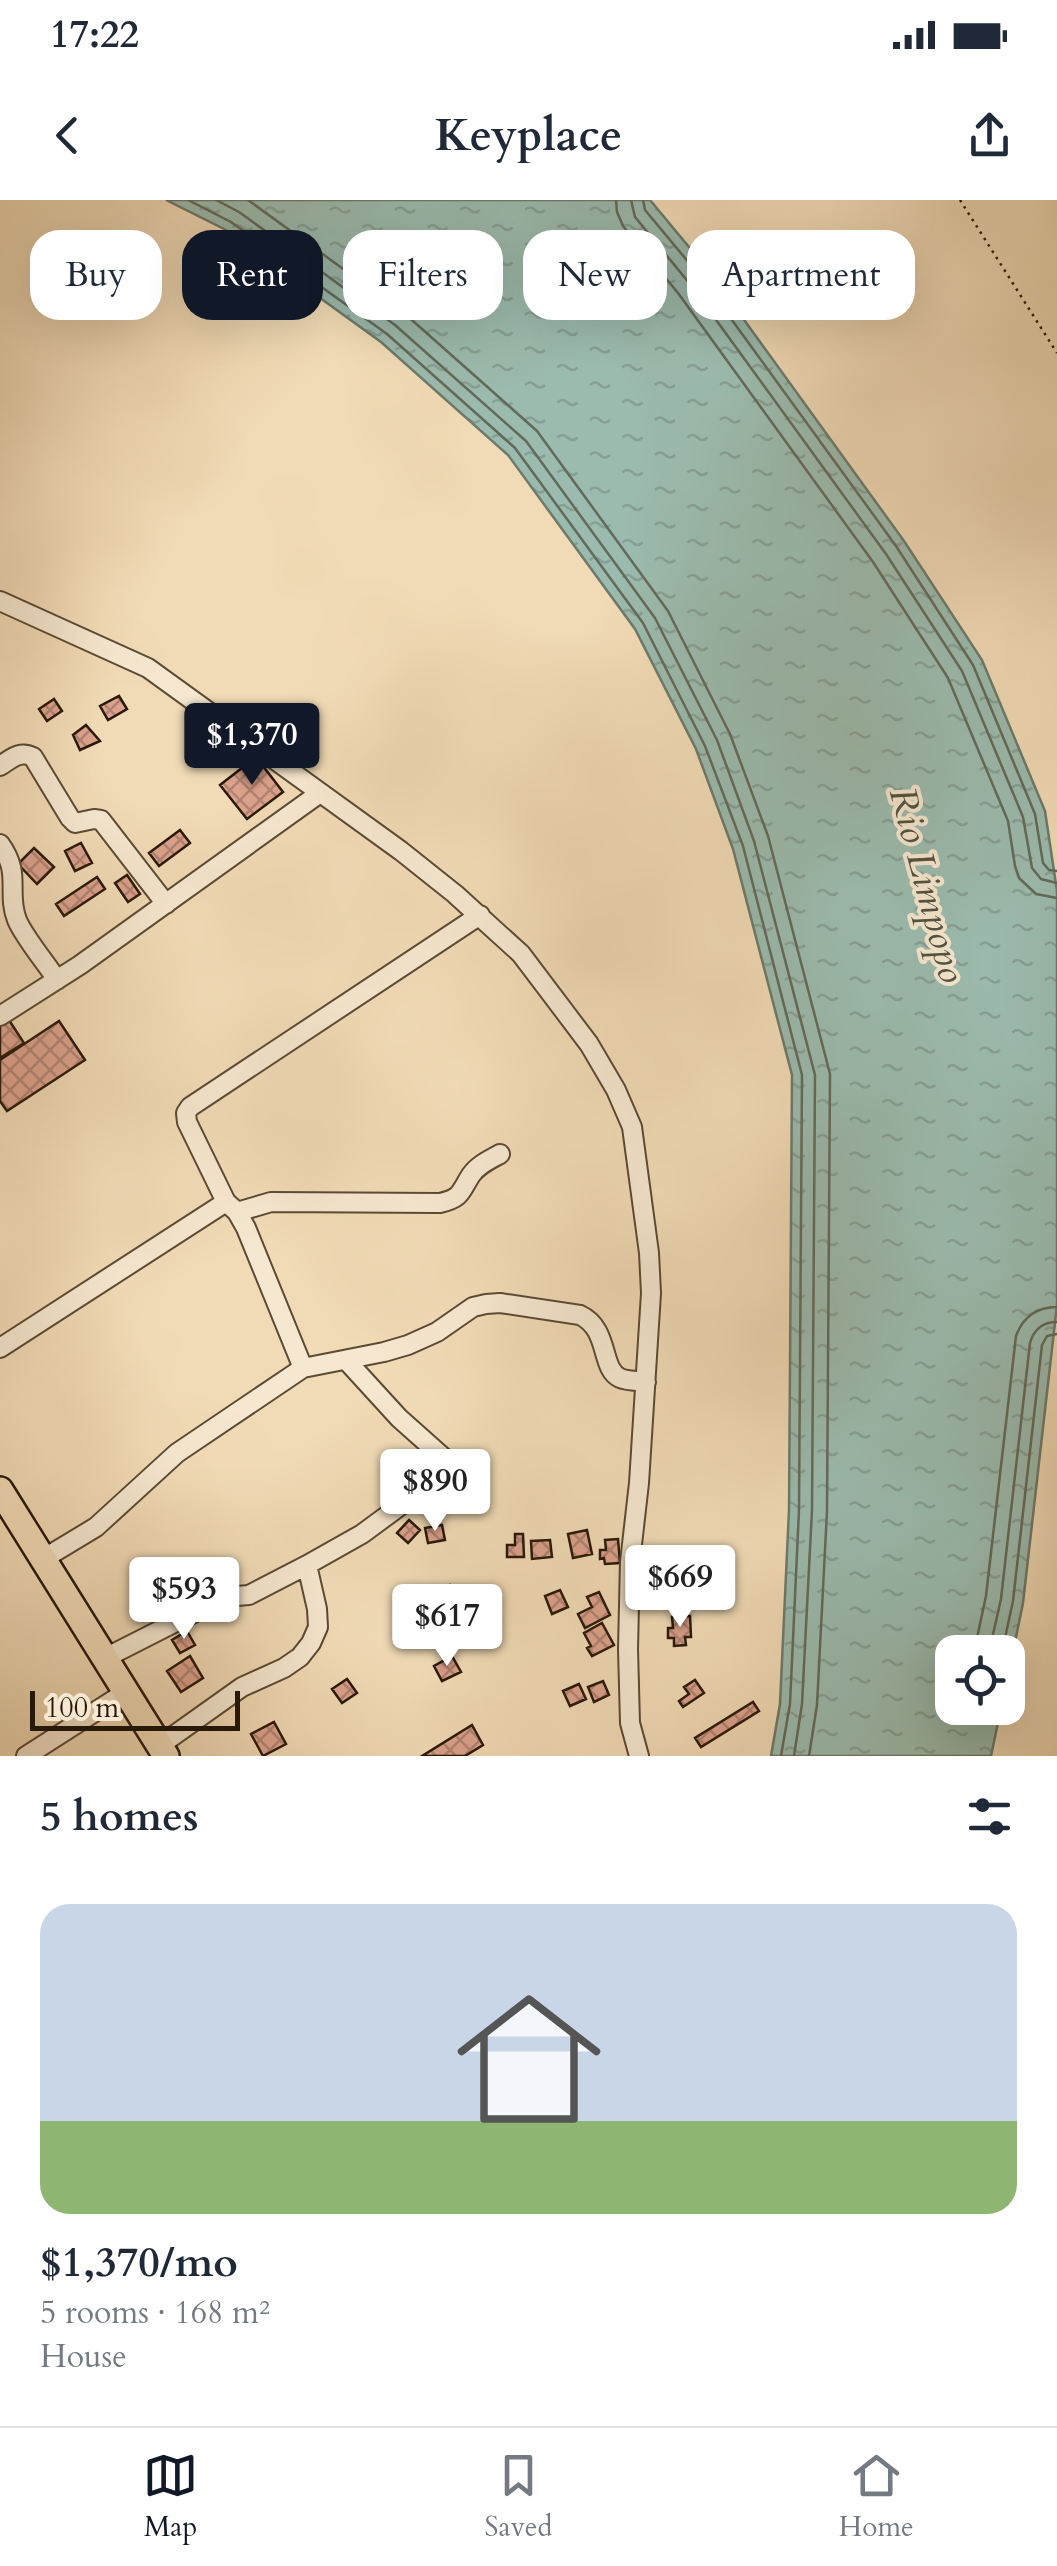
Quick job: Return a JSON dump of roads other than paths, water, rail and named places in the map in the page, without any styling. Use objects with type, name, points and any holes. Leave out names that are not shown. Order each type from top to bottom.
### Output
[{"type":"highway","points":[[0,1490],[162,1751]]},
{"type":"street","points":[[0,601],[148,668],[401,851],[521,954],[588,1044],[616,1090],[632,1127],[651,1293],[630,1562],[630,1722],[639,1756]]},
{"type":"street","points":[[0,766],[17,755],[33,758],[70,818],[75,823],[101,820],[166,904]]},
{"type":"street","points":[[0,1016],[57,980],[320,793]]},
{"type":"street","points":[[0,844],[14,873],[16,920],[57,980]]},
{"type":"street","points":[[302,1368],[246,1228],[187,1122],[186,1113],[190,1106],[480,915]]},
{"type":"street","points":[[0,1348],[232,1207],[271,1202],[440,1204],[464,1192],[481,1164],[500,1154]]},
{"type":"street","points":[[43,1559],[96,1528],[177,1452],[302,1368],[408,1345],[437,1332],[473,1307],[500,1303],[590,1319],[598,1329],[612,1372],[619,1378],[646,1382]]},
{"type":"street","points":[[105,1658],[225,1598],[249,1595],[307,1566],[362,1534],[446,1472],[444,1458],[399,1418],[346,1360]]},
{"type":"street","points":[[162,1751],[242,1687],[300,1658],[318,1627],[318,1609],[307,1566]]},
{"type":"street","points":[[26,1756],[126,1692]]},
{"type":"water","name":"Rio Limpopo","points":[[166,200],[650,200],[687,245],[687,320],[744,320],[904,541],[982,660],[1045,811],[1057,891],[1057,1305],[1023,1603],[1016,1635],[935,1635],[935,1725],[997,1725],[991,1756],[771,1756],[780,1704],[789,1510],[792,1075],[733,849],[696,749],[635,629],[508,455],[381,342],[351,320],[503,320],[503,230],[343,230],[343,315],[323,300],[323,230],[226,230]]}]
